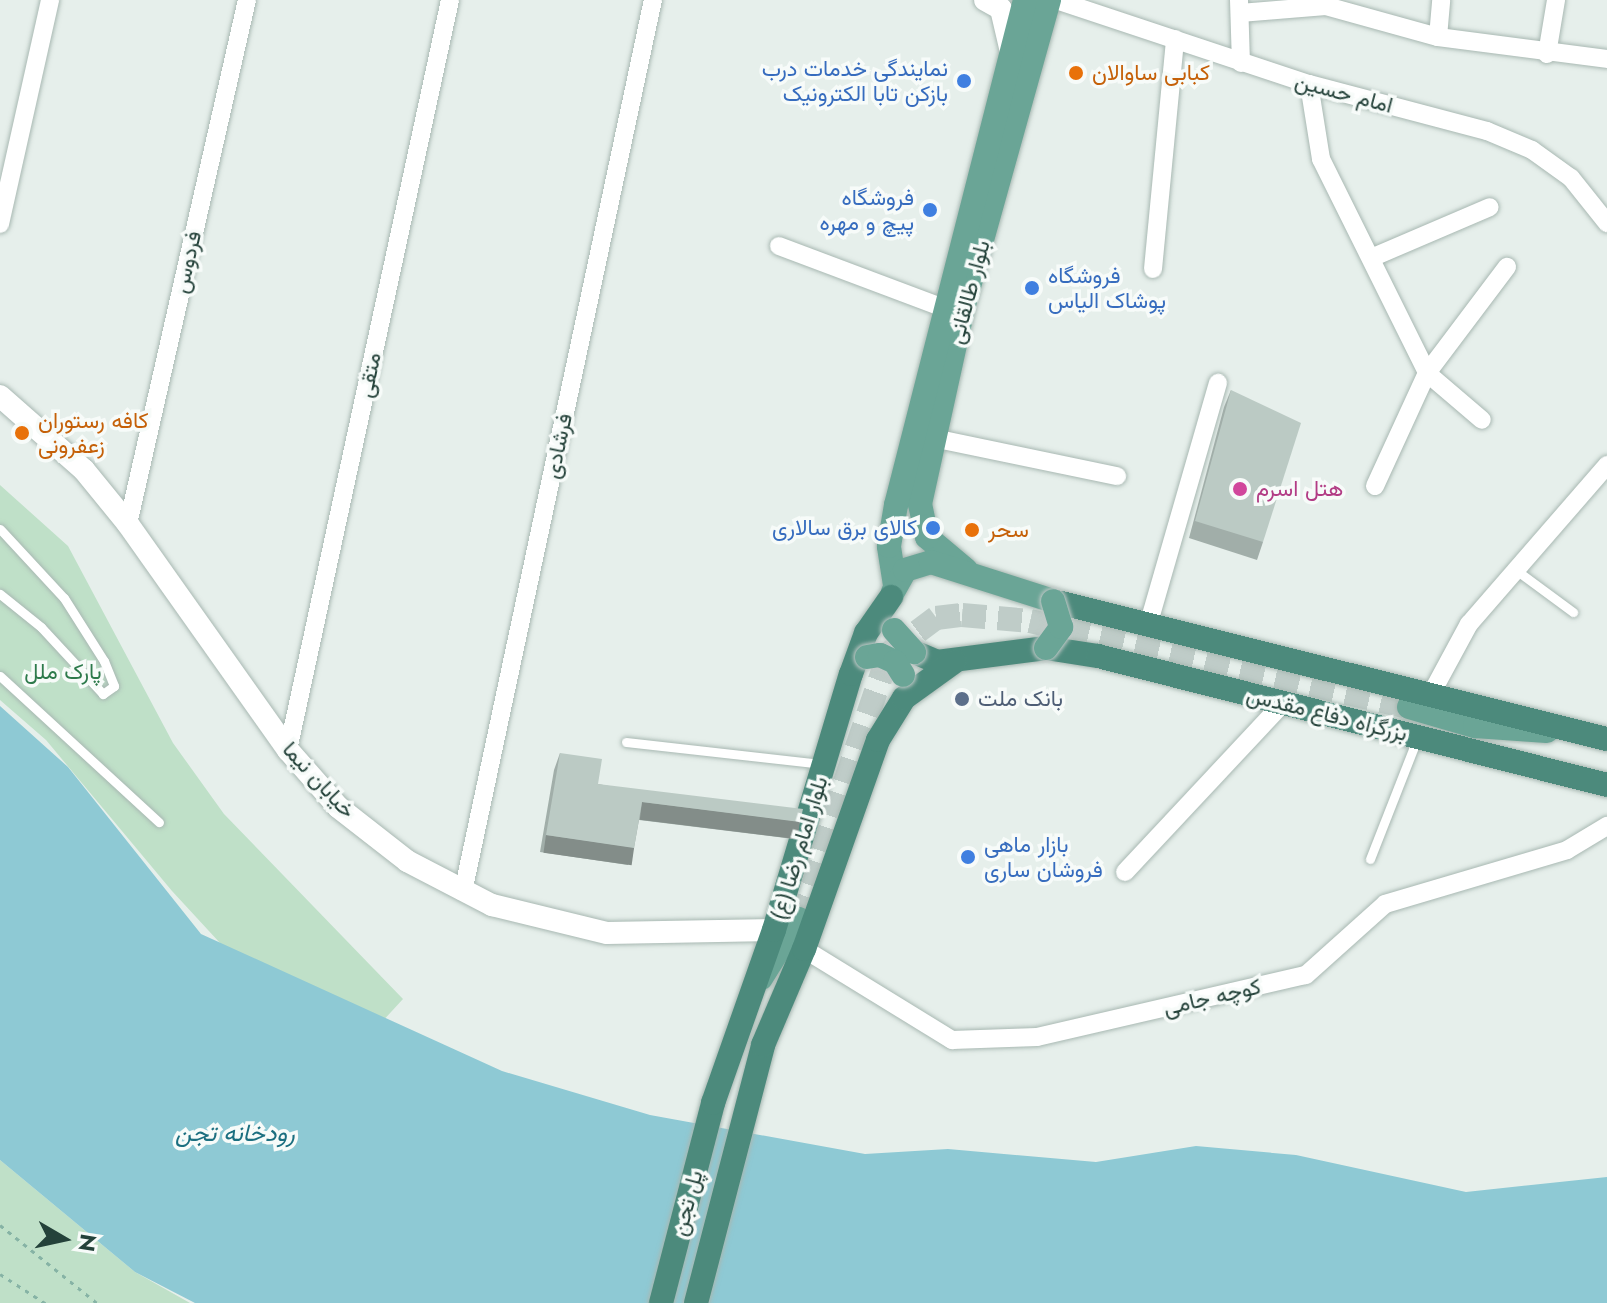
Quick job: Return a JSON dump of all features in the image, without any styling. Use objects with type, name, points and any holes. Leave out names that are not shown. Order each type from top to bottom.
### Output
[{"type":"highway","name":"بلوار امام رضا (ع)","points":[[713,1103],[774,930],[850,677],[866,633],[893,591]]},
{"type":"highway","name":"بزرگراه دفاع مقدس","points":[[1053,601],[1084,614],[1149,622],[1419,701],[1607,739]]},
{"type":"highway","name":"بزرگراه دفاع مقدس","points":[[1067,648],[1607,785]]},
{"type":"highway","points":[[914,652],[931,661],[954,662],[1067,648]]},
{"type":"highway","name":"بلوار امام رضا (ع)","points":[[748,1106],[763,1045],[804,949],[878,740],[901,703],[954,662]]},
{"type":"highway","name":"پل تجن","points":[[661,1303],[713,1103]]},
{"type":"highway","name":"پل تجن","points":[[696,1303],[748,1106]]},
{"type":"main road","name":"بلوار طالقانی","points":[[914,652],[894,630],[889,546],[896,505],[1011,52],[1042,3]]},
{"type":"main road","name":"بلوار طالقانی","points":[[966,570],[927,537],[920,504],[963,308],[1042,3]]},
{"type":"main road","points":[[893,591],[905,570],[924,562],[966,570],[1053,601],[1067,648]]},
{"type":"main road","points":[[1067,648],[1067,630],[1084,614]]},
{"type":"main road","points":[[850,677],[867,657],[880,655],[895,662],[903,675],[901,703]]},
{"type":"main road","points":[[757,982],[798,919]]},
{"type":"street","points":[[0,224],[50,0]]},
{"type":"street","name":"فردوس","points":[[128,524],[247,0]]},
{"type":"street","name":"متقی","points":[[288,750],[450,0]]},
{"type":"street","name":"فرشادی","points":[[463,892],[653,0]]},
{"type":"street","points":[[985,0],[1001,9],[1011,52]]},
{"type":"street","points":[[1438,37],[1441,0]]},
{"type":"street","points":[[1547,54],[1556,0]]},
{"type":"street","name":"امام حسین","points":[[1042,3],[1175,39],[1309,84],[1487,131],[1532,150],[1571,178],[1607,223]]},
{"type":"street","points":[[1241,63],[1240,6],[1326,6],[1438,37],[1547,54],[1607,59]]},
{"type":"street","points":[[1153,269],[1175,39]]},
{"type":"street","points":[[1309,84],[1321,159],[1427,373],[1482,420]]},
{"type":"street","points":[[1371,258],[1490,207]]},
{"type":"street","points":[[779,246],[944,308]]},
{"type":"street","points":[[1375,486],[1427,373],[1507,267]]},
{"type":"street","points":[[1149,622],[1218,383]]},
{"type":"street","name":"خیابان نیما","points":[[0,396],[84,470],[128,524],[288,750],[338,807],[407,861],[492,905],[607,933],[774,930]]},
{"type":"street","points":[[933,438],[1117,476]]},
{"type":"street","points":[[1419,701],[1469,624],[1607,465]]},
{"type":"street","points":[[1125,872],[1283,703]]},
{"type":"street","name":"کوچه جامی","points":[[804,949],[952,1040],[1037,1037],[1306,975],[1385,904],[1567,850],[1607,826]]},
{"type":"lane","points":[[0,529],[64,598],[114,686],[103,694],[41,627],[0,594]]},
{"type":"lane","points":[[1516,570],[1573,612]]},
{"type":"lane","points":[[0,676],[159,822]]},
{"type":"lane","points":[[1370,859],[1418,737]]},
{"type":"lane","points":[[626,742],[824,764]]},
{"type":"path","points":[[0,1225],[97,1303]]},
{"type":"path","points":[[0,1274],[45,1303]]},
{"type":"green space","name":"پارک ملل","points":[[0,485],[68,546],[173,743],[224,814],[403,999],[356,1050],[280,1008],[172,891],[46,740],[0,700]]},
{"type":"green space","points":[[0,1160],[135,1272],[190,1303],[0,1303]]},
{"type":"water","name":"رودخانه تجن","points":[[0,706],[68,767],[201,934],[502,1071],[650,1115],[865,1154],[948,1149],[1096,1162],[1196,1146],[1296,1155],[1466,1192],[1607,1177],[1607,1303],[195,1303],[135,1272],[0,1160]]},
{"type":"building","name":"هتل اسرم","points":[[1231,390],[1301,423],[1263,542],[1195,521]]},
{"type":"building","points":[[560,753],[602,759],[598,784],[803,809],[800,822],[642,802],[634,848],[546,835]]},
{"type":"tunnel","points":[[798,919],[889,653],[936,618],[962,615],[1030,621],[1409,707]]},
{"type":"place","name":"کبابی ساوالان","points":[[1076,73]]},
{"type":"place","name":"نمایندگی خدمات درب بازکن تابا الکترونیک","points":[[964,81]]},
{"type":"place","name":"فروشگاه پیچ و مهره","points":[[930,210]]},
{"type":"place","name":"فروشگاه پوشاک الیاس","points":[[1032,288]]},
{"type":"place","name":"کافه رستوران زعفرونی","points":[[22,433]]},
{"type":"place","name":"هتل اسرم","points":[[1240,489]]},
{"type":"place","name":"کالای برق سالاری","points":[[933,528]]},
{"type":"place","name":"سحر","points":[[972,530]]},
{"type":"place","name":"بانک ملت","points":[[962,699]]},
{"type":"place","name":"بازار ماهی فروشان ساری","points":[[968,857]]}]
